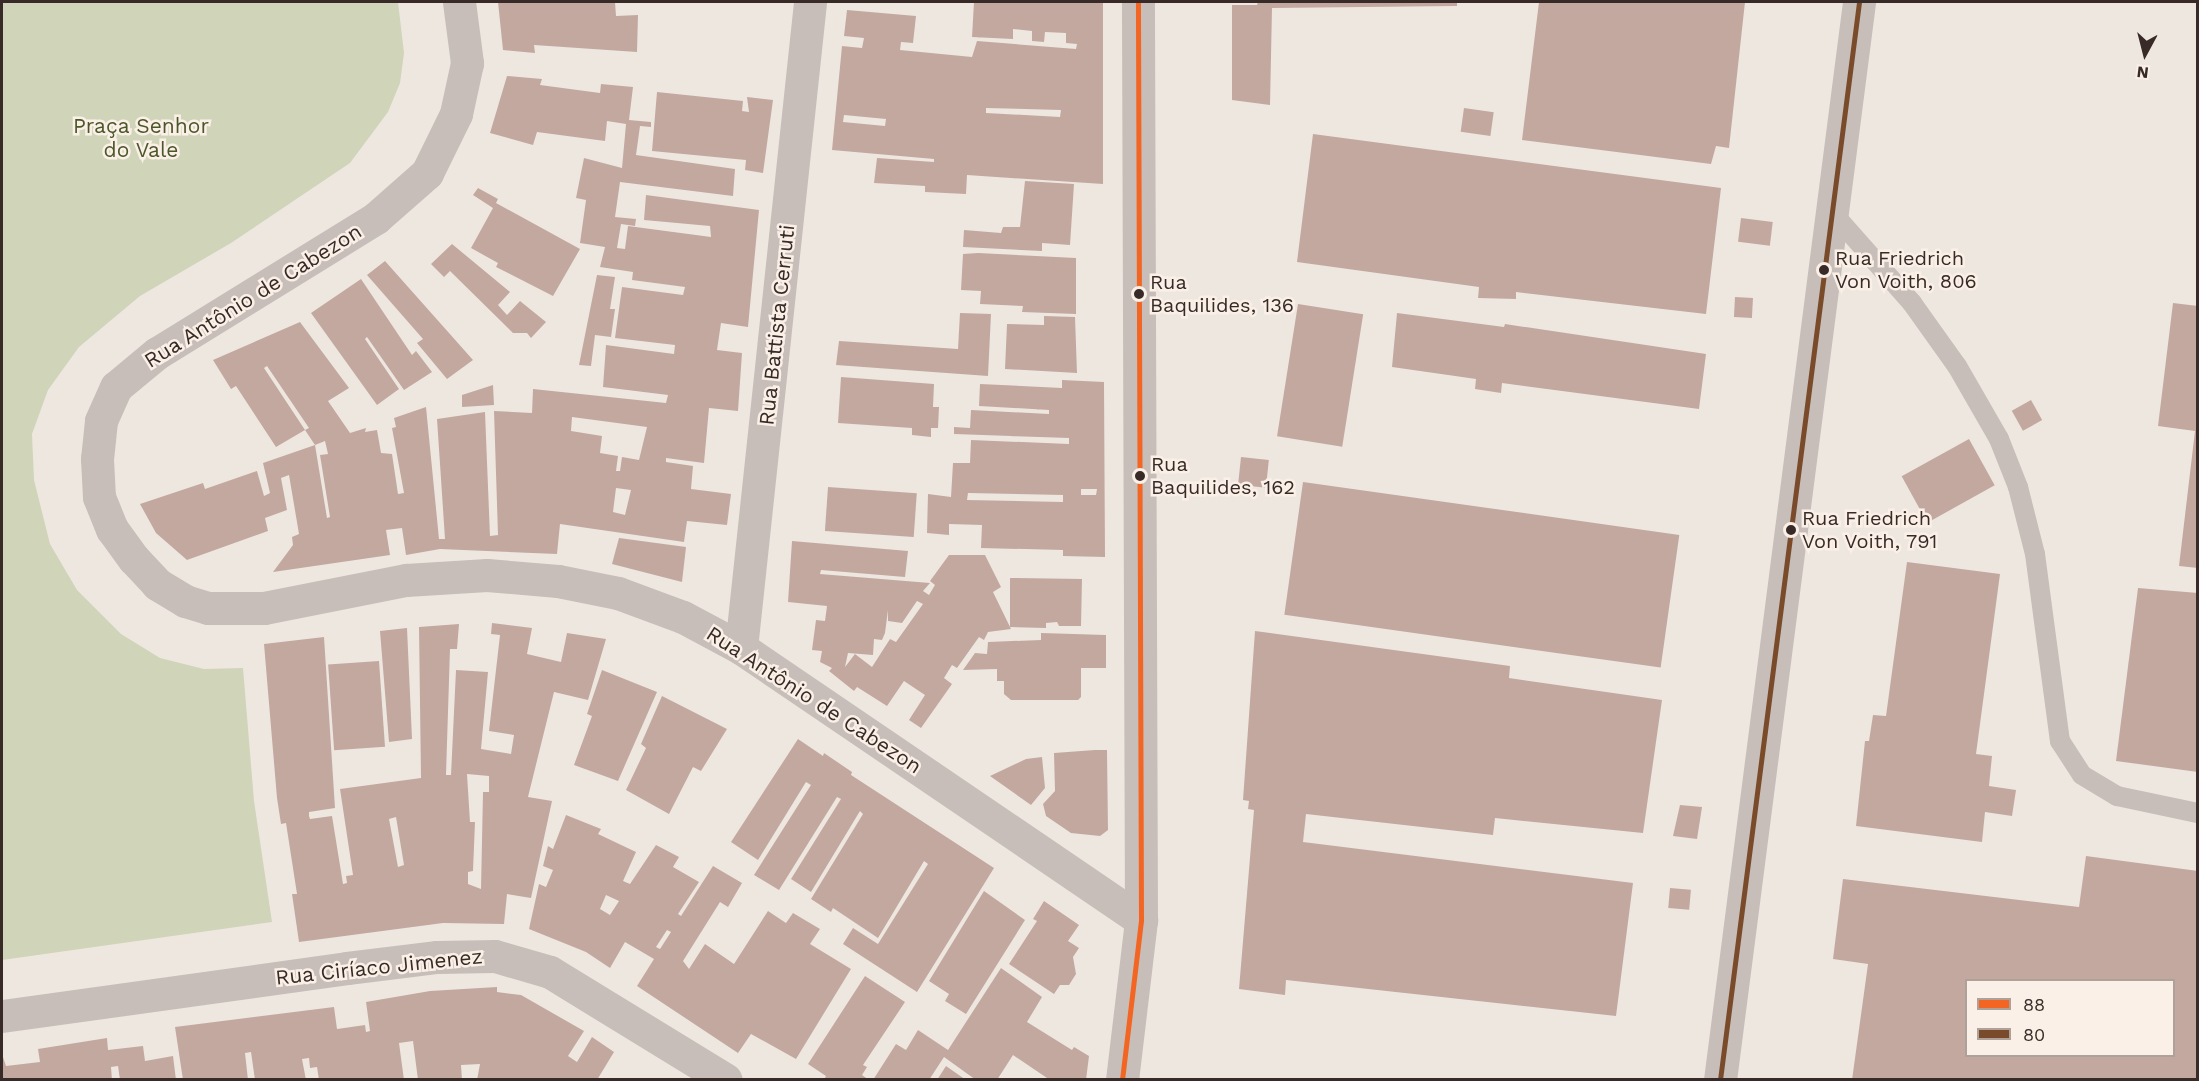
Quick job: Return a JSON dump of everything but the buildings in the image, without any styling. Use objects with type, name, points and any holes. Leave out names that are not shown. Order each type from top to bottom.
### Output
[{"type":"street","name":"Rua Antônio de Cabezon","points":[[459,2],[466,63],[456,114],[427,173],[376,218],[157,352],[116,387],[101,421],[97,459],[99,497],[112,529],[157,584],[185,601],[208,609],[264,608],[406,580],[487,575],[558,581],[618,593],[683,617],[741,648],[1141,920]]},
{"type":"street","name":"Rua Battista Cerruti","points":[[741,648],[810,2]]},
{"type":"street","points":[[1122,1080],[1141,920],[1138,2]]},
{"type":"street","points":[[1720,1080],[1859,2]]},
{"type":"street","name":"Rua Ciríaco Jimenez","points":[[2,1016],[370,965],[437,957],[495,956],[550,972],[726,1080]]},
{"type":"lane","points":[[1831,211],[1912,303],[1957,366],[1999,439],[2018,487],[2035,554],[2060,741],[2082,775],[2117,796],[2198,813]]},
{"type":"green space","name":"Praça Senhor do Vale","points":[[2,2],[398,2],[404,53],[400,83],[388,112],[350,163],[231,243],[140,296],[79,347],[48,390],[32,434],[34,480],[50,544],[77,590],[121,634],[160,658],[204,669],[243,668],[254,801],[272,922],[2,960]]},
{"type":"transit line","name":"88","points":[[1122,1080],[1141,920],[1138,2]]},
{"type":"transit line","name":"80","points":[[1720,1080],[1859,2]]},
{"type":"place","name":"Rua Friedrich Von Voith, 806","points":[[1824,270]]},
{"type":"place","name":"Rua Baquilides, 136","points":[[1139,294]]},
{"type":"place","name":"Rua Baquilides, 162","points":[[1140,476]]},
{"type":"place","name":"Rua Friedrich Von Voith, 791","points":[[1791,530]]}]
